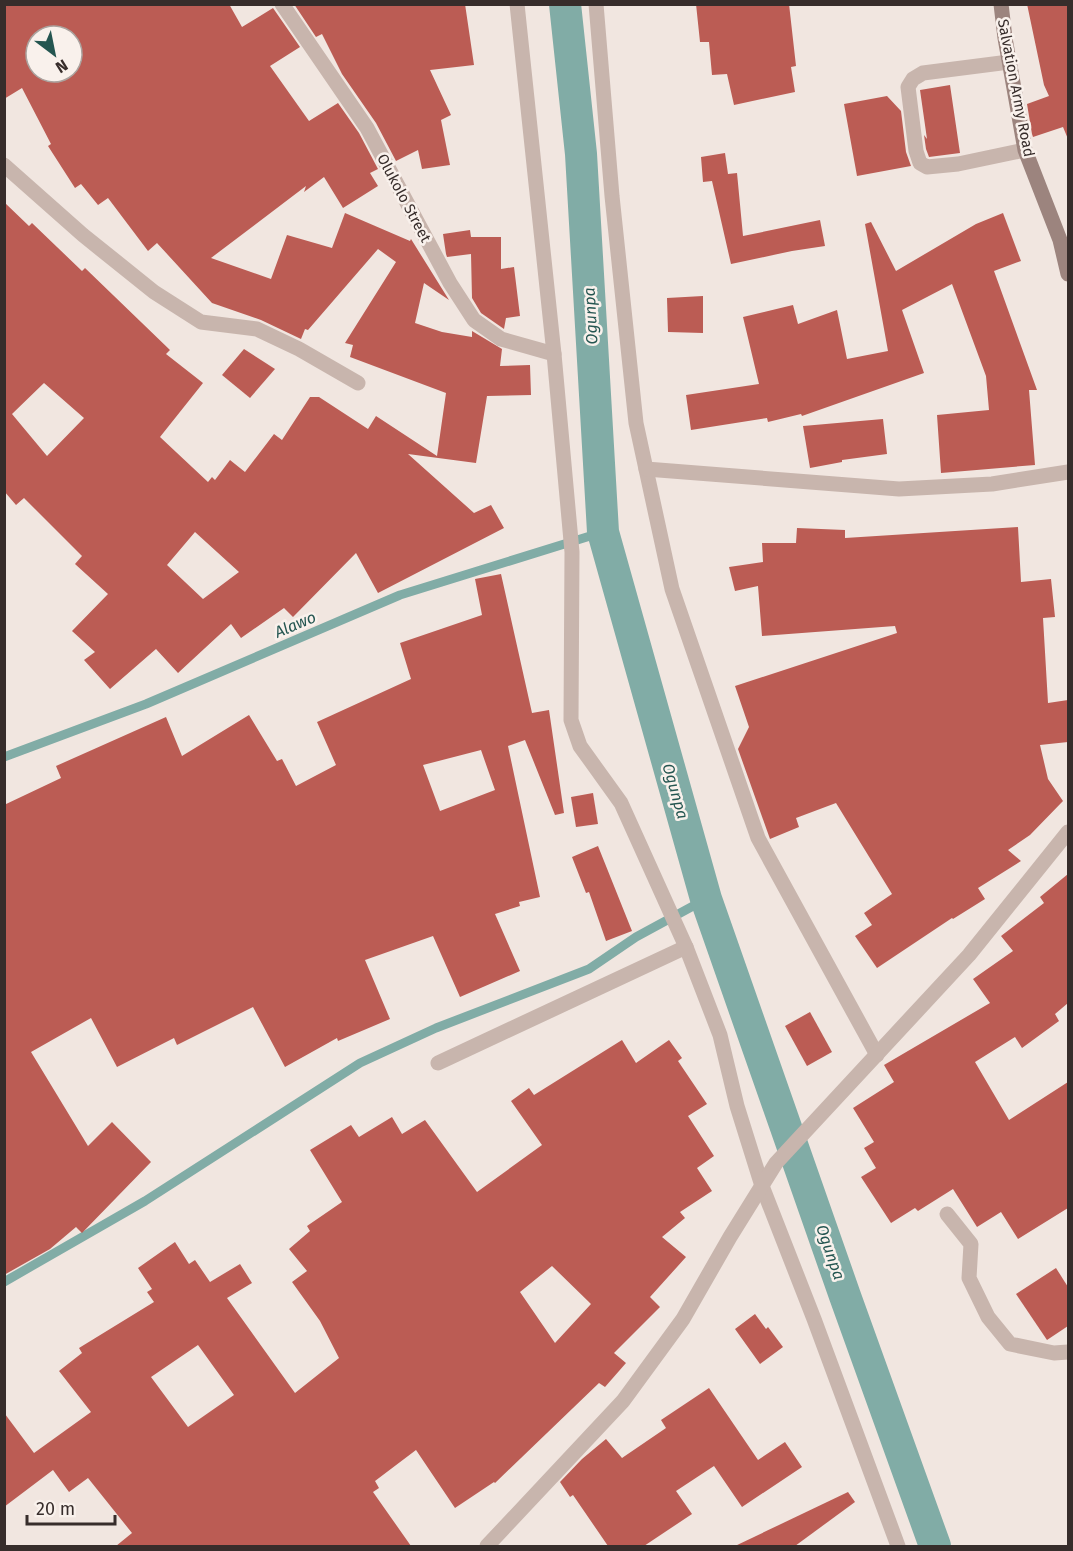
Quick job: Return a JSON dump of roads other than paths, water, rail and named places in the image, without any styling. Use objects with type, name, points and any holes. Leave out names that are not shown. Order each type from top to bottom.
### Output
[{"type":"main road","name":"Salvation Army Road","points":[[1001,4],[1025,150],[1060,240],[1068,274]]},
{"type":"street","name":"Olukolo Street","points":[[282,4],[367,128],[450,284],[474,320],[501,339],[554,354]]},
{"type":"street","points":[[517,4],[554,354],[571,542],[571,720],[580,746],[621,803],[686,947],[720,1035],[737,1106],[762,1186],[898,1546]]},
{"type":"street","points":[[596,4],[612,196],[636,423],[672,589],[758,838],[877,1055]]},
{"type":"street","points":[[1009,62],[923,73],[913,79],[908,87],[916,151],[920,163],[927,167],[958,164],[1025,150]]},
{"type":"street","points":[[4,165],[83,235],[154,292],[201,322],[257,329],[299,349],[358,383]]},
{"type":"street","points":[[646,469],[899,489],[992,484],[1068,472]]},
{"type":"street","points":[[487,1546],[623,1401],[683,1319],[776,1163],[969,954],[1068,832]]},
{"type":"street","points":[[438,1063],[686,947]]},
{"type":"street","points":[[947,1214],[971,1245],[969,1278],[988,1317],[1010,1344],[1054,1353],[1068,1352]]},
{"type":"waterway","name":"Ogunpa","points":[[565,4],[581,154],[603,532],[706,899],[935,1546]]},
{"type":"waterway","name":"Alawo","points":[[4,757],[146,704],[400,595],[603,532]]},
{"type":"waterway","points":[[4,1282],[145,1201],[360,1063],[436,1028],[589,969],[636,937],[706,899]]}]
